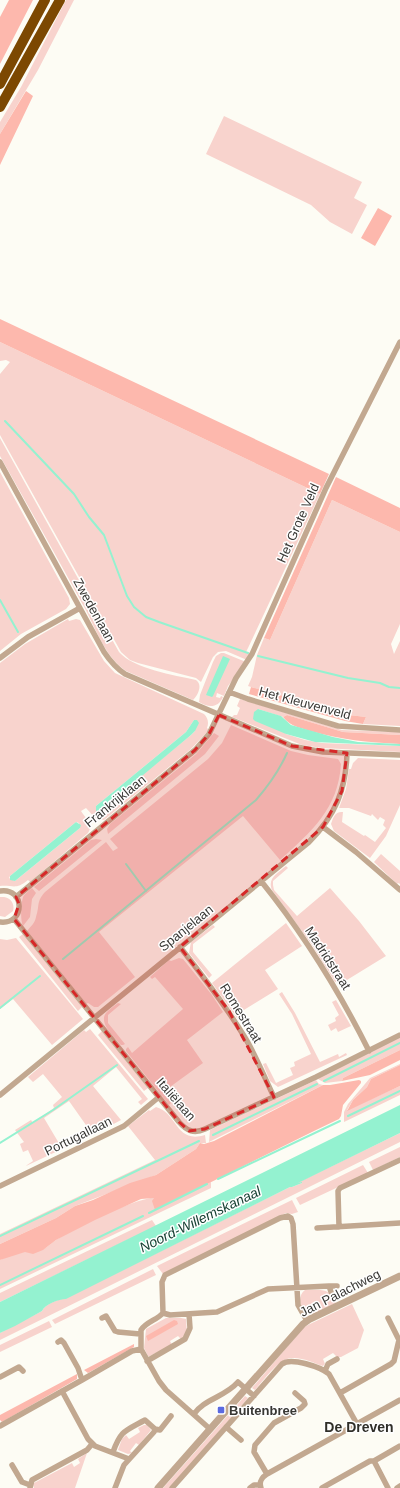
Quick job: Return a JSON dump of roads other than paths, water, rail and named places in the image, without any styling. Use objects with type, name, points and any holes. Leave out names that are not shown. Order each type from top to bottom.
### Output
[{"type":"highway","points":[[0,84],[45,0]]},
{"type":"highway","points":[[0,107],[60,0]]},
{"type":"street","name":"Het Grote Veld","points":[[219,715],[239,672],[252,654],[326,488],[400,342]]},
{"type":"street","name":"Zwedenlaan","points":[[0,462],[108,658],[118,669],[125,674],[292,746],[309,750],[400,755]]},
{"type":"street","points":[[0,658],[28,637],[80,608]]},
{"type":"street","name":"Het Kleuvenveld","points":[[229,692],[338,726],[400,730]]},
{"type":"street","name":"Frankrijklaan","points":[[16,897],[195,750],[209,734],[219,715]]},
{"type":"street","name":"Spanjelaan","points":[[0,1094],[309,842],[323,827],[334,809],[342,791],[346,773],[347,753]]},
{"type":"street","points":[[323,827],[356,852],[400,890]]},
{"type":"street","name":"Madridstraat","points":[[261,881],[321,965],[345,1005],[369,1051]]},
{"type":"street","points":[[0,891],[8,891],[16,897],[20,908],[14,919],[6,922],[0,922]]},
{"type":"street","name":"Italiëlaan","points":[[14,919],[184,1128],[195,1132],[205,1129],[274,1097],[400,1035]]},
{"type":"street","name":"Romestraat","points":[[180,948],[229,1011],[245,1038],[274,1097]]},
{"type":"street","name":"Portugallaan","points":[[0,1186],[124,1126],[159,1097]]},
{"type":"street","points":[[339,1226],[338,1191],[340,1188],[400,1160]]},
{"type":"street","points":[[163,1313],[162,1282],[165,1275],[284,1216],[291,1218],[294,1224],[298,1305],[307,1321]]},
{"type":"street","points":[[316,1228],[400,1223]]},
{"type":"street","name":"Jan Palachweg","points":[[158,1488],[300,1326],[307,1321],[400,1276]]},
{"type":"street","points":[[163,1313],[170,1315],[217,1312],[264,1289],[297,1287],[330,1289],[337,1286]]},
{"type":"street","points":[[163,1313],[143,1327],[140,1334],[141,1349],[159,1381],[166,1390],[210,1429]]},
{"type":"street","points":[[147,1360],[185,1339],[190,1328],[189,1314]]},
{"type":"street","points":[[102,1318],[106,1316],[118,1332],[140,1334]]},
{"type":"street","points":[[340,1393],[394,1361],[399,1340],[388,1318]]},
{"type":"street","points":[[58,1342],[61,1340],[64,1342],[78,1368],[82,1380]]},
{"type":"street","points":[[0,1426],[132,1351],[141,1349]]},
{"type":"street","points":[[325,1371],[328,1364],[336,1359]]},
{"type":"street","points":[[172,1488],[282,1364],[287,1361],[298,1362],[325,1371],[329,1374],[357,1424]]},
{"type":"street","points":[[0,1377],[19,1366],[23,1371]]},
{"type":"street","points":[[194,1414],[200,1407],[230,1390],[238,1382],[254,1396]]},
{"type":"street","points":[[62,1391],[92,1444],[129,1460]]},
{"type":"street","points":[[267,1474],[254,1452],[255,1445],[274,1424],[305,1404],[304,1401],[295,1393]]},
{"type":"street","points":[[250,1488],[254,1485],[260,1486],[262,1479],[267,1474],[400,1400]]},
{"type":"street","points":[[113,1452],[120,1436],[145,1420],[155,1429],[160,1430],[171,1416]]},
{"type":"street","points":[[226,1427],[241,1440]]},
{"type":"street","points":[[110,1488],[115,1488],[124,1465],[155,1429]]},
{"type":"street","points":[[12,1464],[22,1482],[30,1486],[32,1480],[87,1450],[92,1444]]},
{"type":"street","points":[[322,1488],[400,1446]]},
{"type":"street","points":[[374,1461],[388,1488]]},
{"type":"water","points":[[223,656],[230,659],[213,696],[206,695]]},
{"type":"water","points":[[258,709],[281,716],[291,725],[333,737],[358,742],[400,744],[400,746],[315,742],[286,734],[255,721],[253,719],[254,712]]},
{"type":"water","points":[[194,720],[197,720],[199,723],[191,735],[100,811],[96,811],[96,806],[186,732]]},
{"type":"water","points":[[76,822],[81,825],[80,828],[15,881],[10,880],[10,876]]},
{"type":"water","name":"Noord-Willemskanaal","points":[[400,1105],[400,1133],[66,1299],[52,1302],[42,1311],[0,1333],[0,1302]]},
{"type":"waterway","points":[[5,421],[74,494],[89,517],[104,535],[127,596],[134,607],[146,617],[248,653]]},
{"type":"waterway","points":[[0,600],[18,632]]},
{"type":"waterway","points":[[258,656],[348,678],[400,688]]},
{"type":"waterway","points":[[63,959],[256,800],[281,766],[287,753]]},
{"type":"waterway","points":[[126,864],[146,891]]},
{"type":"waterway","points":[[0,1008],[40,976]]},
{"type":"waterway","points":[[324,1081],[400,1043]]},
{"type":"waterway","points":[[0,1143],[53,1110],[117,1065]]},
{"type":"waterway","points":[[213,1135],[317,1084]]},
{"type":"waterway","points":[[348,1116],[400,1091]]},
{"type":"waterway","points":[[218,1179],[340,1121]]},
{"type":"waterway","points":[[0,1236],[199,1141]]},
{"type":"waterway","points":[[149,1213],[207,1184]]},
{"type":"waterway","points":[[0,1285],[143,1216]]},
{"type":"place","name":"Buitenbree","points":[[221,1410]]},
{"type":"district","name":"De Dreven","points":[[359,1427]]}]
